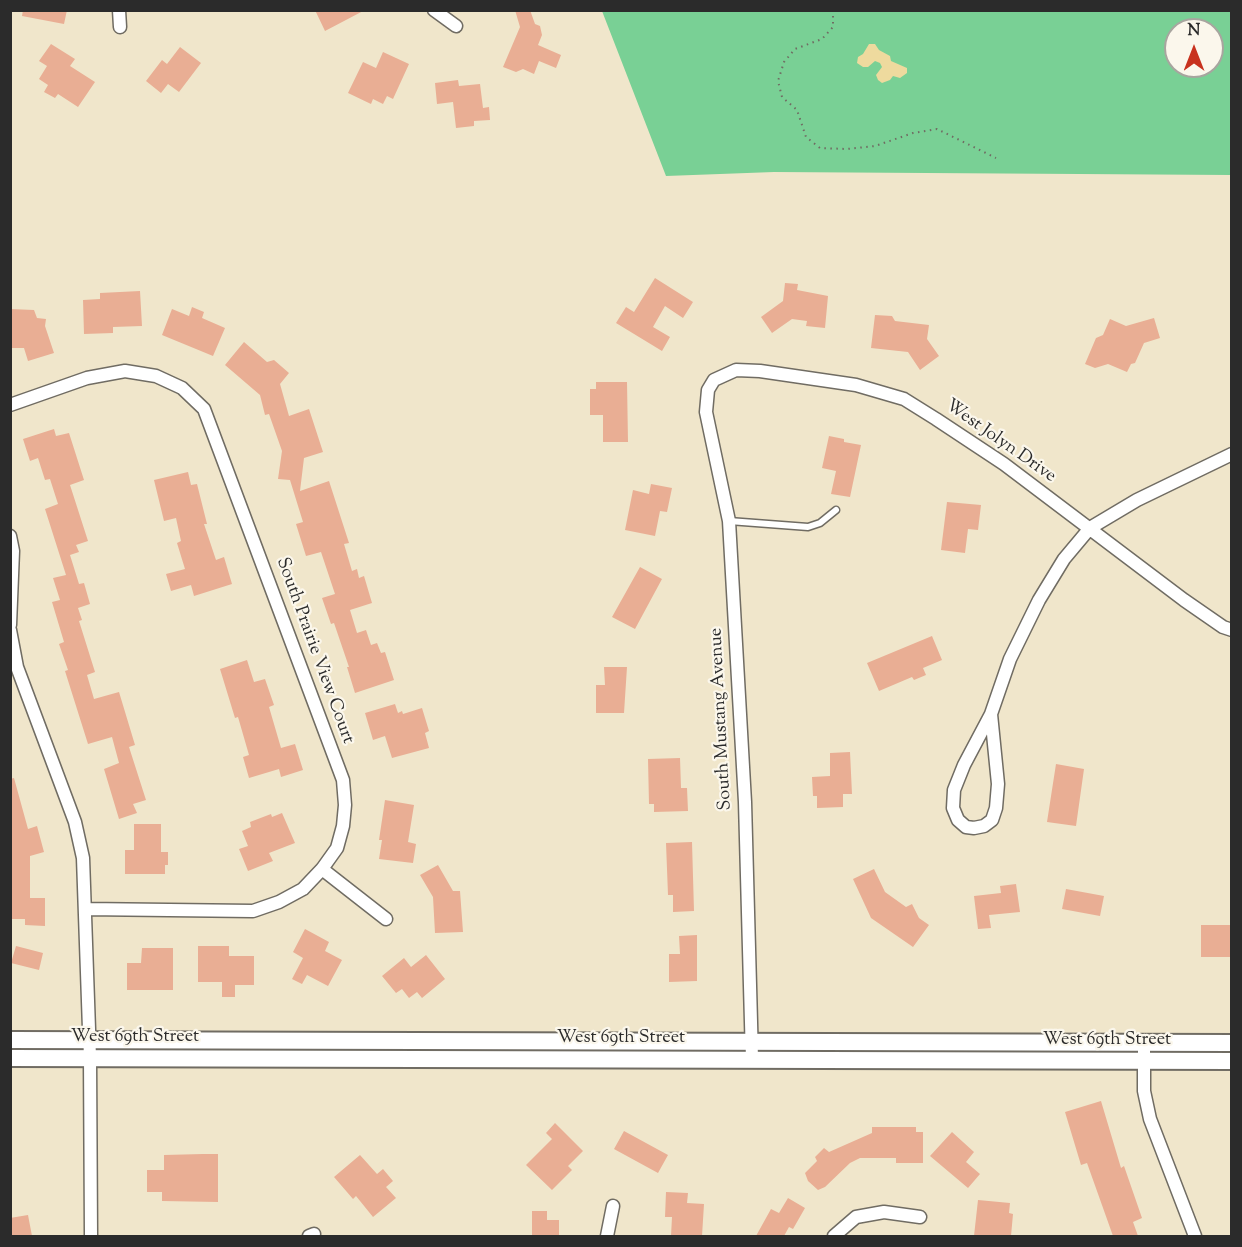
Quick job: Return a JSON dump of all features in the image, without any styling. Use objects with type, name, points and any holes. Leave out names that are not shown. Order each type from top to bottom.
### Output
[{"type":"main road","name":"West 69th Street","points":[[10,1040],[1232,1043]]},
{"type":"main road","name":"West 69th Street","points":[[10,1058],[1232,1061]]},
{"type":"street","points":[[119,10],[120,27]]},
{"type":"street","points":[[434,10],[456,26]]},
{"type":"street","name":"West Jolyn Drive","points":[[714,380],[736,370],[760,371],[856,385],[904,399],[1004,465],[1184,600],[1223,627],[1232,630]]},
{"type":"street","name":"South Prairie View Court","points":[[10,405],[87,378],[125,371],[156,376],[182,388],[204,409],[343,780],[345,805],[343,826],[337,848],[322,869],[303,889],[279,902],[253,911],[86,909]]},
{"type":"street","name":"South Mustang Avenue","points":[[714,380],[708,390],[706,412],[729,521],[745,802],[752,1059]]},
{"type":"street","points":[[991,714],[998,784],[996,808],[992,820],[984,826],[966,827],[958,820],[953,808],[954,790],[964,765],[991,714],[1010,659],[1039,600],[1064,559],[1090,528],[1137,500],[1232,454]]},
{"type":"street","points":[[10,536],[13,551],[10,627],[17,667],[75,822],[83,858],[90,1040],[91,1236]]},
{"type":"street","points":[[322,869],[386,919]]},
{"type":"street","points":[[1144,1042],[1144,1091],[1150,1119],[1196,1236]]},
{"type":"street","points":[[607,1236],[613,1206]]},
{"type":"street","points":[[834,1236],[856,1217],[884,1212],[920,1217]]},
{"type":"lane","points":[[729,521],[808,527],[820,523],[836,510]]},
{"type":"path","points":[[833,10],[833,27],[822,39],[795,49],[784,62],[778,81],[782,97],[797,110],[806,137],[820,148],[847,149],[875,146],[913,133],[937,129],[996,158]]},
{"type":"green space","points":[[602,11],[1231,11],[1231,175],[774,172],[666,176]]},
{"type":"sand","points":[[869,44],[875,44],[879,50],[890,56],[891,61],[907,68],[907,73],[900,78],[893,76],[882,83],[878,80],[876,75],[882,67],[880,63],[875,61],[868,67],[863,67],[857,63],[858,57],[863,54]]},
{"type":"building","points":[[23,10],[67,10],[64,24],[22,16]]},
{"type":"building","points":[[315,10],[365,10],[325,31]]},
{"type":"building","points":[[515,10],[530,10],[535,24],[540,26],[542,35],[538,45],[561,55],[556,68],[539,61],[534,74],[523,69],[516,72],[503,67],[520,27]]},
{"type":"building","points":[[51,44],[75,59],[70,66],[95,82],[78,107],[58,94],[55,98],[44,92],[48,85],[39,79],[47,66],[39,61]]},
{"type":"building","points":[[180,47],[201,63],[179,92],[168,84],[161,93],[146,81],[162,60],[167,64]]},
{"type":"building","points":[[383,52],[409,64],[393,99],[387,96],[383,104],[373,99],[371,104],[348,93],[363,62],[376,68]]},
{"type":"building","points":[[458,80],[459,86],[480,84],[483,108],[489,107],[490,120],[474,121],[474,126],[456,128],[453,102],[437,104],[435,83]]},
{"type":"building","points":[[655,278],[693,302],[683,318],[665,306],[653,327],[670,337],[662,351],[616,323],[626,307],[634,312]]},
{"type":"building","points":[[785,283],[798,284],[797,290],[828,296],[825,328],[806,326],[807,321],[792,319],[772,333],[761,317],[783,301]]},
{"type":"building","points":[[140,291],[142,326],[113,327],[113,333],[84,334],[83,300],[100,299],[100,293]]},
{"type":"building","points":[[192,307],[204,312],[202,318],[225,328],[213,356],[162,335],[172,309],[189,316]]},
{"type":"building","points":[[10,309],[34,310],[37,318],[46,319],[45,326],[54,353],[28,361],[24,348],[10,348]]},
{"type":"building","points":[[875,315],[892,316],[895,321],[929,325],[927,339],[939,356],[920,370],[908,352],[871,348]]},
{"type":"building","points":[[1154,318],[1160,338],[1144,343],[1135,363],[1131,364],[1127,372],[1108,364],[1095,368],[1085,364],[1096,338],[1103,335],[1110,319],[1126,326]]},
{"type":"building","points":[[244,342],[267,362],[274,360],[289,373],[280,384],[289,416],[309,409],[323,452],[304,458],[300,491],[329,481],[349,543],[344,544],[352,571],[357,569],[359,578],[364,576],[372,603],[350,610],[357,633],[366,630],[371,645],[377,643],[381,653],[385,652],[394,680],[355,693],[334,623],[331,624],[322,598],[335,594],[321,552],[306,556],[296,524],[303,522],[290,480],[278,479],[282,451],[269,414],[265,415],[260,395],[225,365]]},
{"type":"building","points":[[596,382],[627,382],[628,442],[603,442],[603,415],[590,415],[590,389],[596,389]]},
{"type":"building","points":[[54,429],[56,436],[69,433],[84,480],[70,485],[88,541],[76,545],[79,552],[70,555],[79,584],[84,583],[90,604],[78,608],[82,620],[79,621],[95,672],[87,675],[94,699],[119,692],[135,745],[129,747],[146,800],[133,804],[137,813],[119,819],[104,769],[119,763],[112,737],[88,744],[59,644],[64,642],[52,602],[60,600],[53,578],[66,575],[45,509],[58,504],[50,479],[45,480],[38,458],[30,461],[23,439]]},
{"type":"building","points":[[829,436],[861,445],[850,497],[831,494],[836,471],[822,468]]},
{"type":"building","points":[[188,472],[191,485],[197,484],[207,524],[204,524],[216,560],[224,557],[232,584],[194,596],[191,585],[171,591],[166,574],[185,569],[177,543],[181,541],[176,518],[164,521],[154,480]]},
{"type":"building","points":[[651,484],[672,488],[667,512],[660,511],[655,536],[625,530],[633,490],[649,494]]},
{"type":"building","points":[[947,502],[981,505],[978,530],[968,529],[965,553],[941,550]]},
{"type":"building","points":[[640,567],[662,579],[635,629],[612,617]]},
{"type":"building","points":[[932,636],[942,660],[923,668],[926,675],[914,680],[912,677],[879,691],[867,663]]},
{"type":"building","points":[[247,660],[254,682],[265,679],[274,705],[269,707],[281,748],[295,744],[303,770],[281,777],[279,769],[249,778],[243,757],[249,755],[220,669]]},
{"type":"building","points":[[604,667],[627,667],[624,713],[596,713],[596,685],[605,685]]},
{"type":"building","points":[[395,704],[398,713],[402,711],[403,714],[422,708],[429,731],[425,733],[429,748],[392,758],[385,736],[373,740],[365,713]]},
{"type":"building","points":[[850,752],[852,794],[843,794],[843,807],[817,808],[817,796],[813,796],[812,777],[830,776],[830,753]]},
{"type":"building","points":[[680,758],[681,788],[687,788],[688,811],[654,812],[654,804],[649,804],[648,759]]},
{"type":"building","points":[[1056,764],[1084,769],[1076,826],[1047,822]]},
{"type":"building","points":[[14,778],[28,829],[37,826],[44,852],[30,856],[30,898],[45,898],[45,926],[25,925],[25,919],[10,919],[10,779]]},
{"type":"building","points":[[385,800],[414,805],[408,842],[416,844],[413,863],[379,859],[382,840],[379,840]]},
{"type":"building","points":[[282,813],[295,843],[269,853],[273,861],[248,871],[239,849],[248,846],[242,831],[251,827],[250,822],[271,814],[272,817]]},
{"type":"building","points":[[134,824],[161,824],[161,852],[168,852],[165,874],[125,874],[125,850],[134,850]]},
{"type":"building","points":[[692,842],[694,911],[673,912],[673,895],[668,895],[666,843]]},
{"type":"building","points":[[438,865],[453,891],[460,891],[463,932],[435,933],[433,897],[420,875]]},
{"type":"building","points":[[874,869],[885,892],[906,907],[912,904],[919,918],[929,925],[913,947],[871,918],[853,879]]},
{"type":"building","points":[[1016,884],[1020,912],[989,915],[991,928],[978,929],[974,896],[1001,893],[1000,886]]},
{"type":"building","points":[[1066,889],[1104,896],[1100,916],[1062,909]]},
{"type":"building","points":[[1201,925],[1232,925],[1232,957],[1201,957]]},
{"type":"building","points":[[305,929],[329,942],[325,951],[342,960],[328,986],[307,975],[302,984],[292,979],[303,958],[293,952]]},
{"type":"building","points":[[697,935],[697,981],[669,982],[669,954],[680,954],[679,936]]},
{"type":"building","points":[[16,946],[43,953],[39,970],[11,963]]},
{"type":"building","points":[[198,946],[229,946],[229,956],[254,956],[254,985],[235,985],[235,997],[222,997],[222,982],[198,982]]},
{"type":"building","points":[[142,948],[173,948],[173,990],[127,990],[127,963],[141,963]]},
{"type":"building","points":[[426,955],[445,979],[422,998],[417,992],[409,998],[402,989],[396,993],[382,976],[404,958],[411,967]]},
{"type":"building","points":[[1101,1101],[1121,1168],[1124,1166],[1142,1218],[1133,1222],[1138,1236],[1113,1236],[1087,1163],[1081,1165],[1065,1112]]},
{"type":"building","points":[[555,1123],[583,1151],[568,1166],[572,1170],[552,1190],[526,1165],[552,1139],[546,1133]]},
{"type":"building","points":[[872,1127],[916,1127],[916,1132],[923,1132],[923,1163],[896,1163],[896,1158],[860,1158],[850,1163],[825,1187],[818,1190],[808,1181],[805,1173],[817,1161],[815,1157],[824,1148],[829,1152],[872,1133]]},
{"type":"building","points":[[624,1131],[668,1155],[658,1173],[614,1149]]},
{"type":"building","points":[[952,1132],[974,1152],[966,1162],[980,1174],[968,1188],[930,1156]]},
{"type":"building","points":[[218,1154],[218,1202],[162,1201],[162,1192],[147,1192],[147,1170],[164,1170],[164,1155]]},
{"type":"building","points":[[360,1155],[377,1174],[383,1169],[393,1181],[386,1187],[396,1198],[373,1217],[356,1196],[353,1199],[334,1177]]},
{"type":"building","points":[[666,1192],[688,1193],[687,1203],[704,1204],[702,1236],[671,1236],[672,1217],[665,1217]]},
{"type":"building","points":[[788,1198],[805,1208],[793,1229],[789,1227],[784,1236],[756,1236],[771,1209],[779,1213]]},
{"type":"building","points":[[978,1200],[1010,1203],[1009,1213],[1013,1214],[1011,1236],[974,1236]]},
{"type":"building","points":[[532,1211],[547,1211],[547,1220],[559,1220],[559,1236],[532,1236]]},
{"type":"building","points":[[28,1215],[32,1236],[10,1236],[10,1218]]}]
